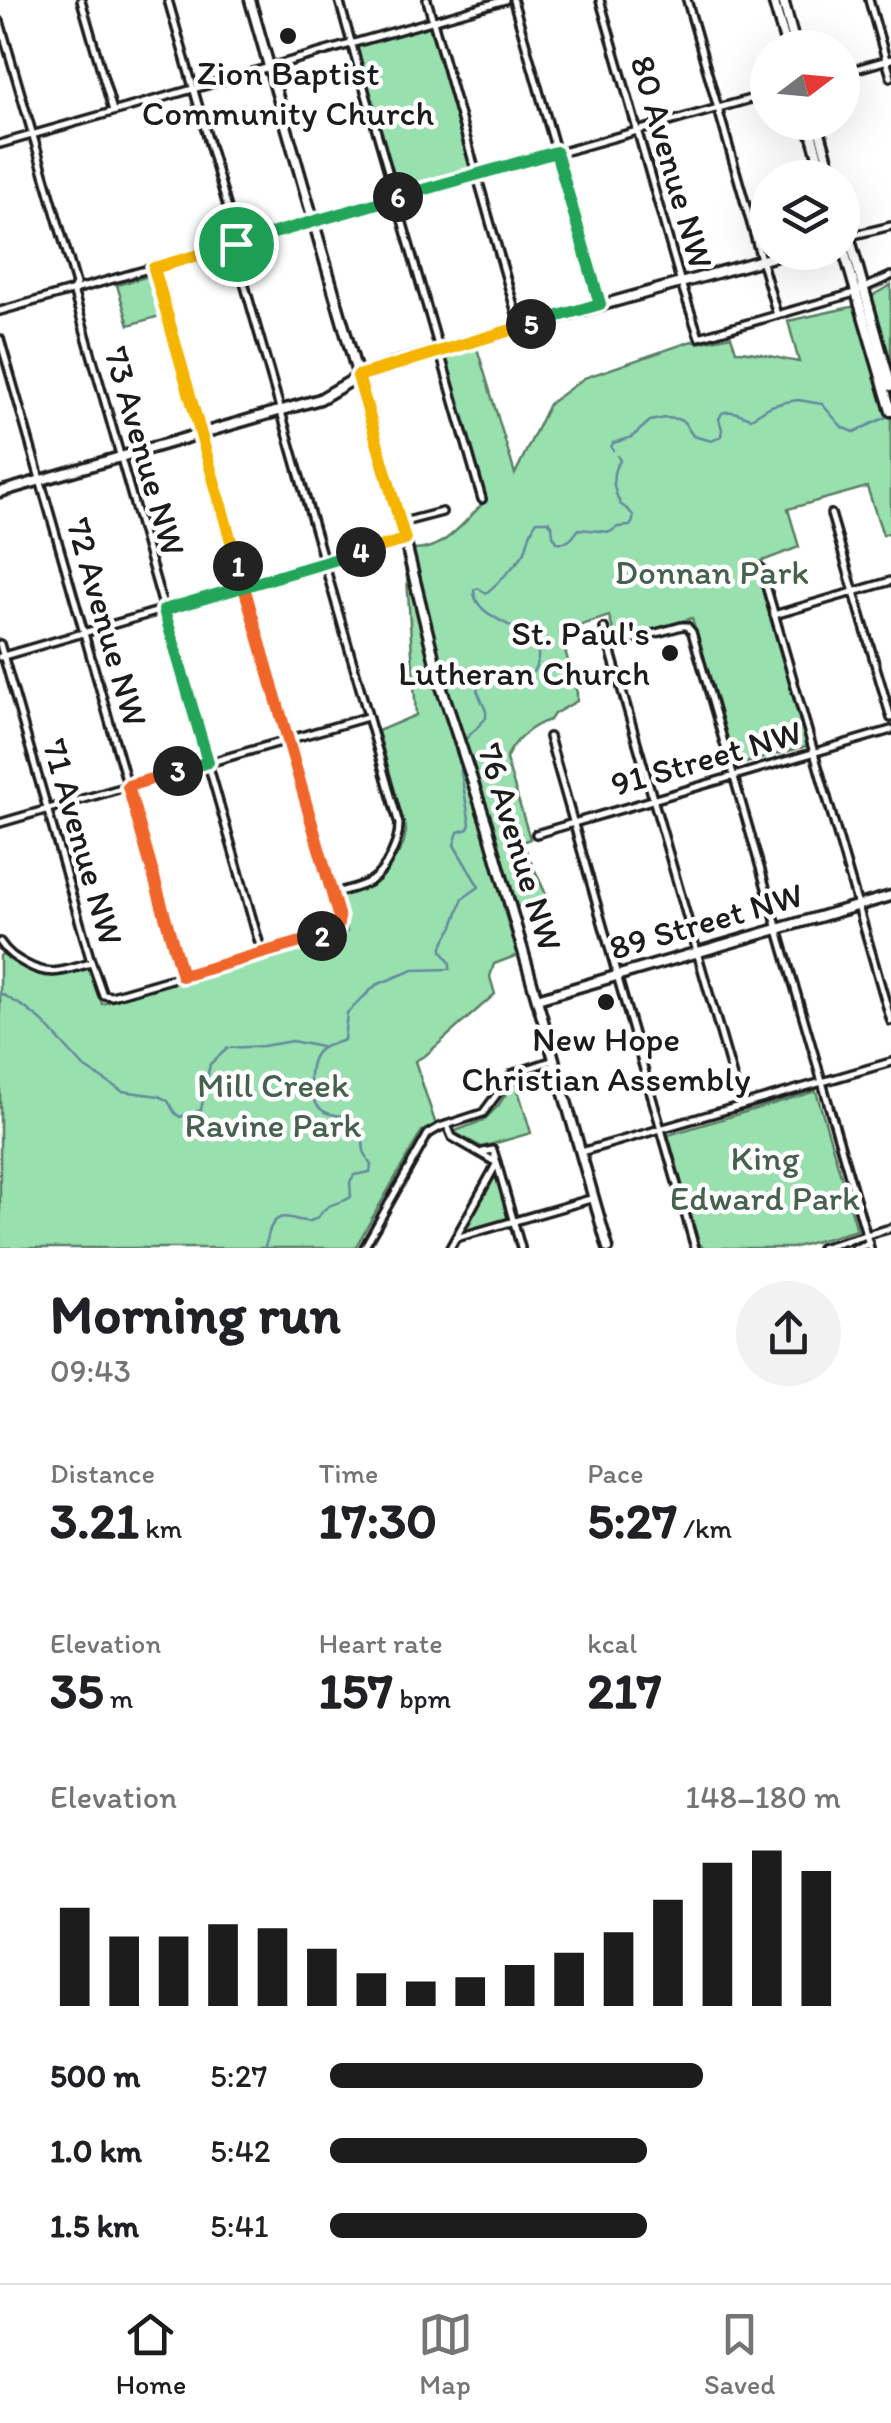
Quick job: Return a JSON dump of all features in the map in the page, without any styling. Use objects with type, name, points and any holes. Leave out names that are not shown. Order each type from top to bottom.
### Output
[{"type":"street","points":[[81,0],[112,110]]},
{"type":"street","points":[[168,0],[398,820],[398,840],[380,875],[332,894]]},
{"type":"street","name":"76 Avenue NW","points":[[250,0],[405,540],[440,683],[488,825],[608,1248]]},
{"type":"street","points":[[339,0],[482,499]]},
{"type":"street","points":[[426,0],[520,327]]},
{"type":"street","points":[[0,144],[509,0],[600,304]]},
{"type":"street","name":"80 Avenue NW","points":[[600,0],[699,337],[777,315]]},
{"type":"street","points":[[687,0],[750,223]]},
{"type":"street","points":[[774,0],[782,30]]},
{"type":"street","points":[[783,0],[791,30]]},
{"type":"street","points":[[869,0],[891,77]]},
{"type":"street","name":"73 Avenue NW","points":[[0,22],[262,953]]},
{"type":"street","points":[[860,68],[889,60]]},
{"type":"street","points":[[0,311],[750,99]]},
{"type":"street","points":[[860,235],[891,226]]},
{"type":"street","points":[[0,492],[324,397],[358,376],[440,350],[750,264]]},
{"type":"street","points":[[154,268],[340,921],[339,928],[330,934],[182,976]]},
{"type":"street","points":[[764,270],[777,315],[860,290],[891,276]]},
{"type":"street","points":[[854,270],[891,386]]},
{"type":"street","points":[[868,316],[891,410]]},
{"type":"street","name":"72 Avenue NW","points":[[0,339],[182,976]]},
{"type":"street","points":[[400,523],[442,512]]},
{"type":"street","points":[[832,514],[891,718]]},
{"type":"street","points":[[2,657],[405,540]]},
{"type":"street","points":[[760,568],[891,1021]]},
{"type":"street","points":[[774,615],[891,581]]},
{"type":"street","points":[[610,646],[688,627],[869,1246],[855,1248]]},
{"type":"street","points":[[604,628],[741,1105]]},
{"type":"street","name":"71 Avenue NW","points":[[0,644],[103,995],[112,996],[182,976]]},
{"type":"street","points":[[0,823],[368,716]]},
{"type":"street","name":"91 Street NW","points":[[536,834],[891,730]]},
{"type":"street","points":[[549,737],[695,1248]]},
{"type":"street","name":"89 Street NW","points":[[537,999],[891,896]]},
{"type":"street","points":[[0,942],[8,952],[35,969],[54,973],[92,962]]},
{"type":"street","points":[[364,1248],[422,1140],[431,1132],[487,1110],[506,1079],[515,1072],[554,1060]]},
{"type":"street","points":[[580,1152],[891,1062]]},
{"type":"street","points":[[447,1125],[452,1137],[497,1162],[521,1248]]},
{"type":"street","points":[[450,1248],[497,1162]]},
{"type":"street","points":[[456,1238],[594,1198]]},
{"type":"street","points":[[820,1248],[891,1228]]},
{"type":"green space","points":[[426,25],[471,170],[400,193],[356,47]]},
{"type":"green space","points":[[149,276],[160,316],[129,325],[117,285]]},
{"type":"green space","name":"Mill Creek Ravine Park","points":[[891,285],[891,532],[883,535],[867,487],[788,509],[799,547],[757,563],[807,746],[735,766],[692,618],[616,640],[609,616],[560,632],[577,701],[524,735],[506,759],[530,839],[522,842],[548,899],[505,913],[518,955],[494,964],[490,977],[495,994],[415,1061],[436,1125],[422,1131],[355,1248],[0,1248],[0,956],[4,952],[44,975],[90,968],[102,1004],[347,932],[339,896],[376,883],[403,845],[406,831],[378,731],[416,715],[407,577],[401,549],[428,548],[439,543],[486,500],[445,357],[477,348],[515,474],[549,404],[584,378],[692,341],[731,336],[736,351],[799,362],[788,321],[865,304]]},
{"type":"green space","points":[[515,1080],[531,1133],[482,1147],[453,1132],[484,1120]]},
{"type":"green space","name":"King Edward Park","points":[[816,1091],[857,1230],[792,1248],[703,1248],[668,1135]]},
{"type":"green space","points":[[495,1173],[508,1218],[463,1231],[463,1229]]},
{"type":"waterway","points":[[613,450],[613,443],[632,437],[650,421],[677,419],[684,422],[693,436],[712,441],[721,436],[722,413],[734,412],[751,418],[771,406],[798,400],[822,404],[842,427],[854,432],[891,415]]},
{"type":"waterway","points":[[467,738],[486,718],[477,690],[482,680],[499,671],[531,675],[538,659],[536,646],[487,612],[478,603],[474,590],[486,593],[513,566],[525,551],[537,521],[552,525],[557,542],[571,539],[579,529],[610,532],[630,526],[633,517],[621,505],[615,489],[618,456]]},
{"type":"waterway","points":[[264,1248],[276,1220],[313,1220],[329,1206],[351,1197],[350,1182],[354,1175],[370,1172],[361,1125],[319,1107],[310,1085],[311,1068],[319,1051],[344,1040],[347,1013],[376,985],[413,970],[450,969],[442,946],[463,898],[479,887],[454,845],[458,832],[468,829],[470,824],[459,762]]},
{"type":"waterway","points":[[0,993],[42,1021],[85,1068],[122,1091],[159,1096],[180,1117],[201,1110],[210,1064],[228,1048],[292,1041],[321,1047]]},
{"type":"place","name":"Zion Baptist Community Church","points":[[288,36]]},
{"type":"place","name":"St. Paul's Lutheran Church","points":[[670,653]]},
{"type":"place","name":"New Hope Christian Assembly","points":[[606,1002]]},
{"type":"route","points":[[236,244],[154,268],[244,586],[246,591],[286,735],[331,889],[340,924],[330,934],[182,976],[128,786],[208,762],[164,610],[240,588],[244,586],[324,562],[405,540],[358,376],[600,304],[556,152],[236,244]]},
{"type":"park label","name":"Donnan Park","points":[[712,572]]}]
